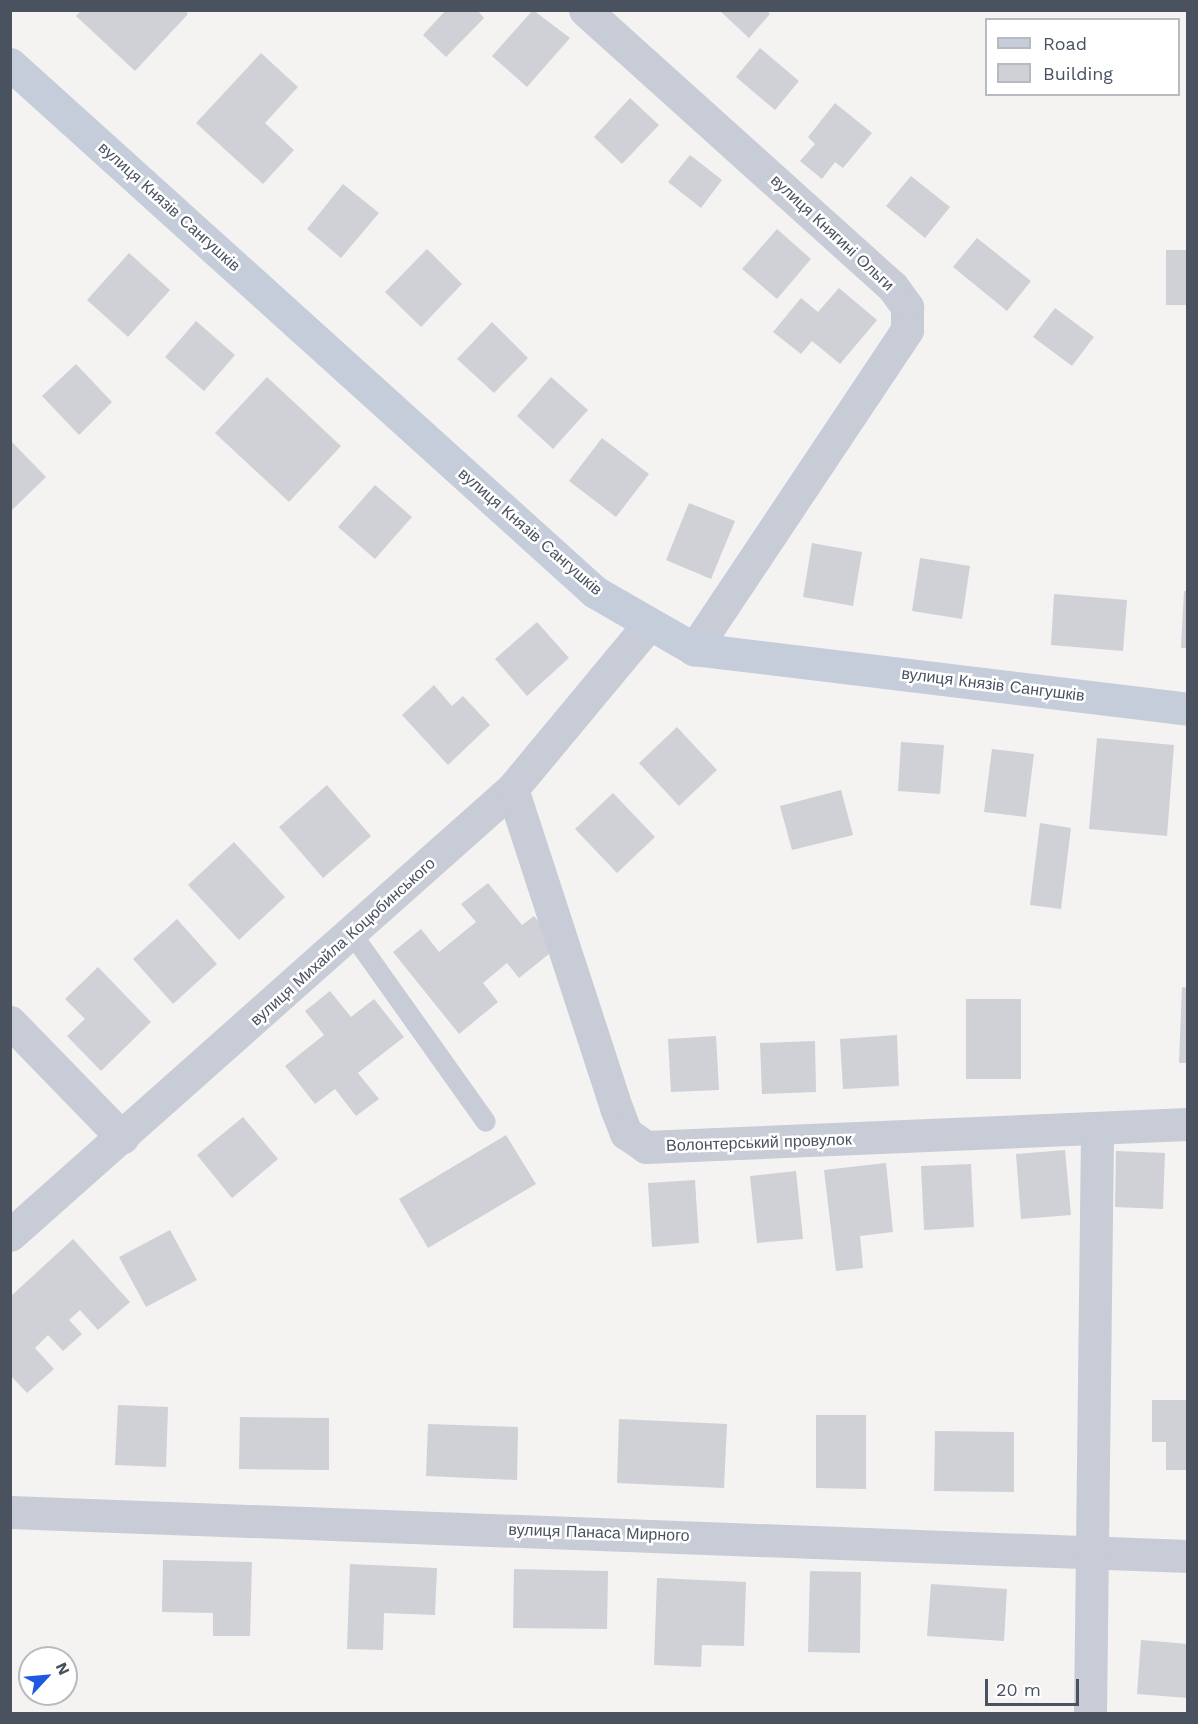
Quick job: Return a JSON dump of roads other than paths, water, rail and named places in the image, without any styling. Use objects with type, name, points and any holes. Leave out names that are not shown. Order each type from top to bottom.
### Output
[{"type":"main road","name":"вулиця Князів Сангушків","points":[[10,64],[595,592],[694,650],[1188,710]]},
{"type":"street","name":"вулиця Княгині Ольги","points":[[585,10],[892,286],[907,307],[907,330],[694,650]]},
{"type":"street","name":"вулиця Михайла Коцюбинського","points":[[10,1235],[352,935],[512,789],[649,624]]},
{"type":"street","name":"Волонтерський провулок","points":[[512,789],[617,1110],[626,1133],[646,1147],[1188,1124]]},
{"type":"street","points":[[10,1022],[122,1137]]},
{"type":"street","points":[[1090,1713],[1094,1550],[1097,1129]]},
{"type":"street","name":"вулиця Панаса Мирного","points":[[10,1512],[1094,1550],[1188,1556]]},
{"type":"lane","points":[[352,935],[486,1122]]}]
